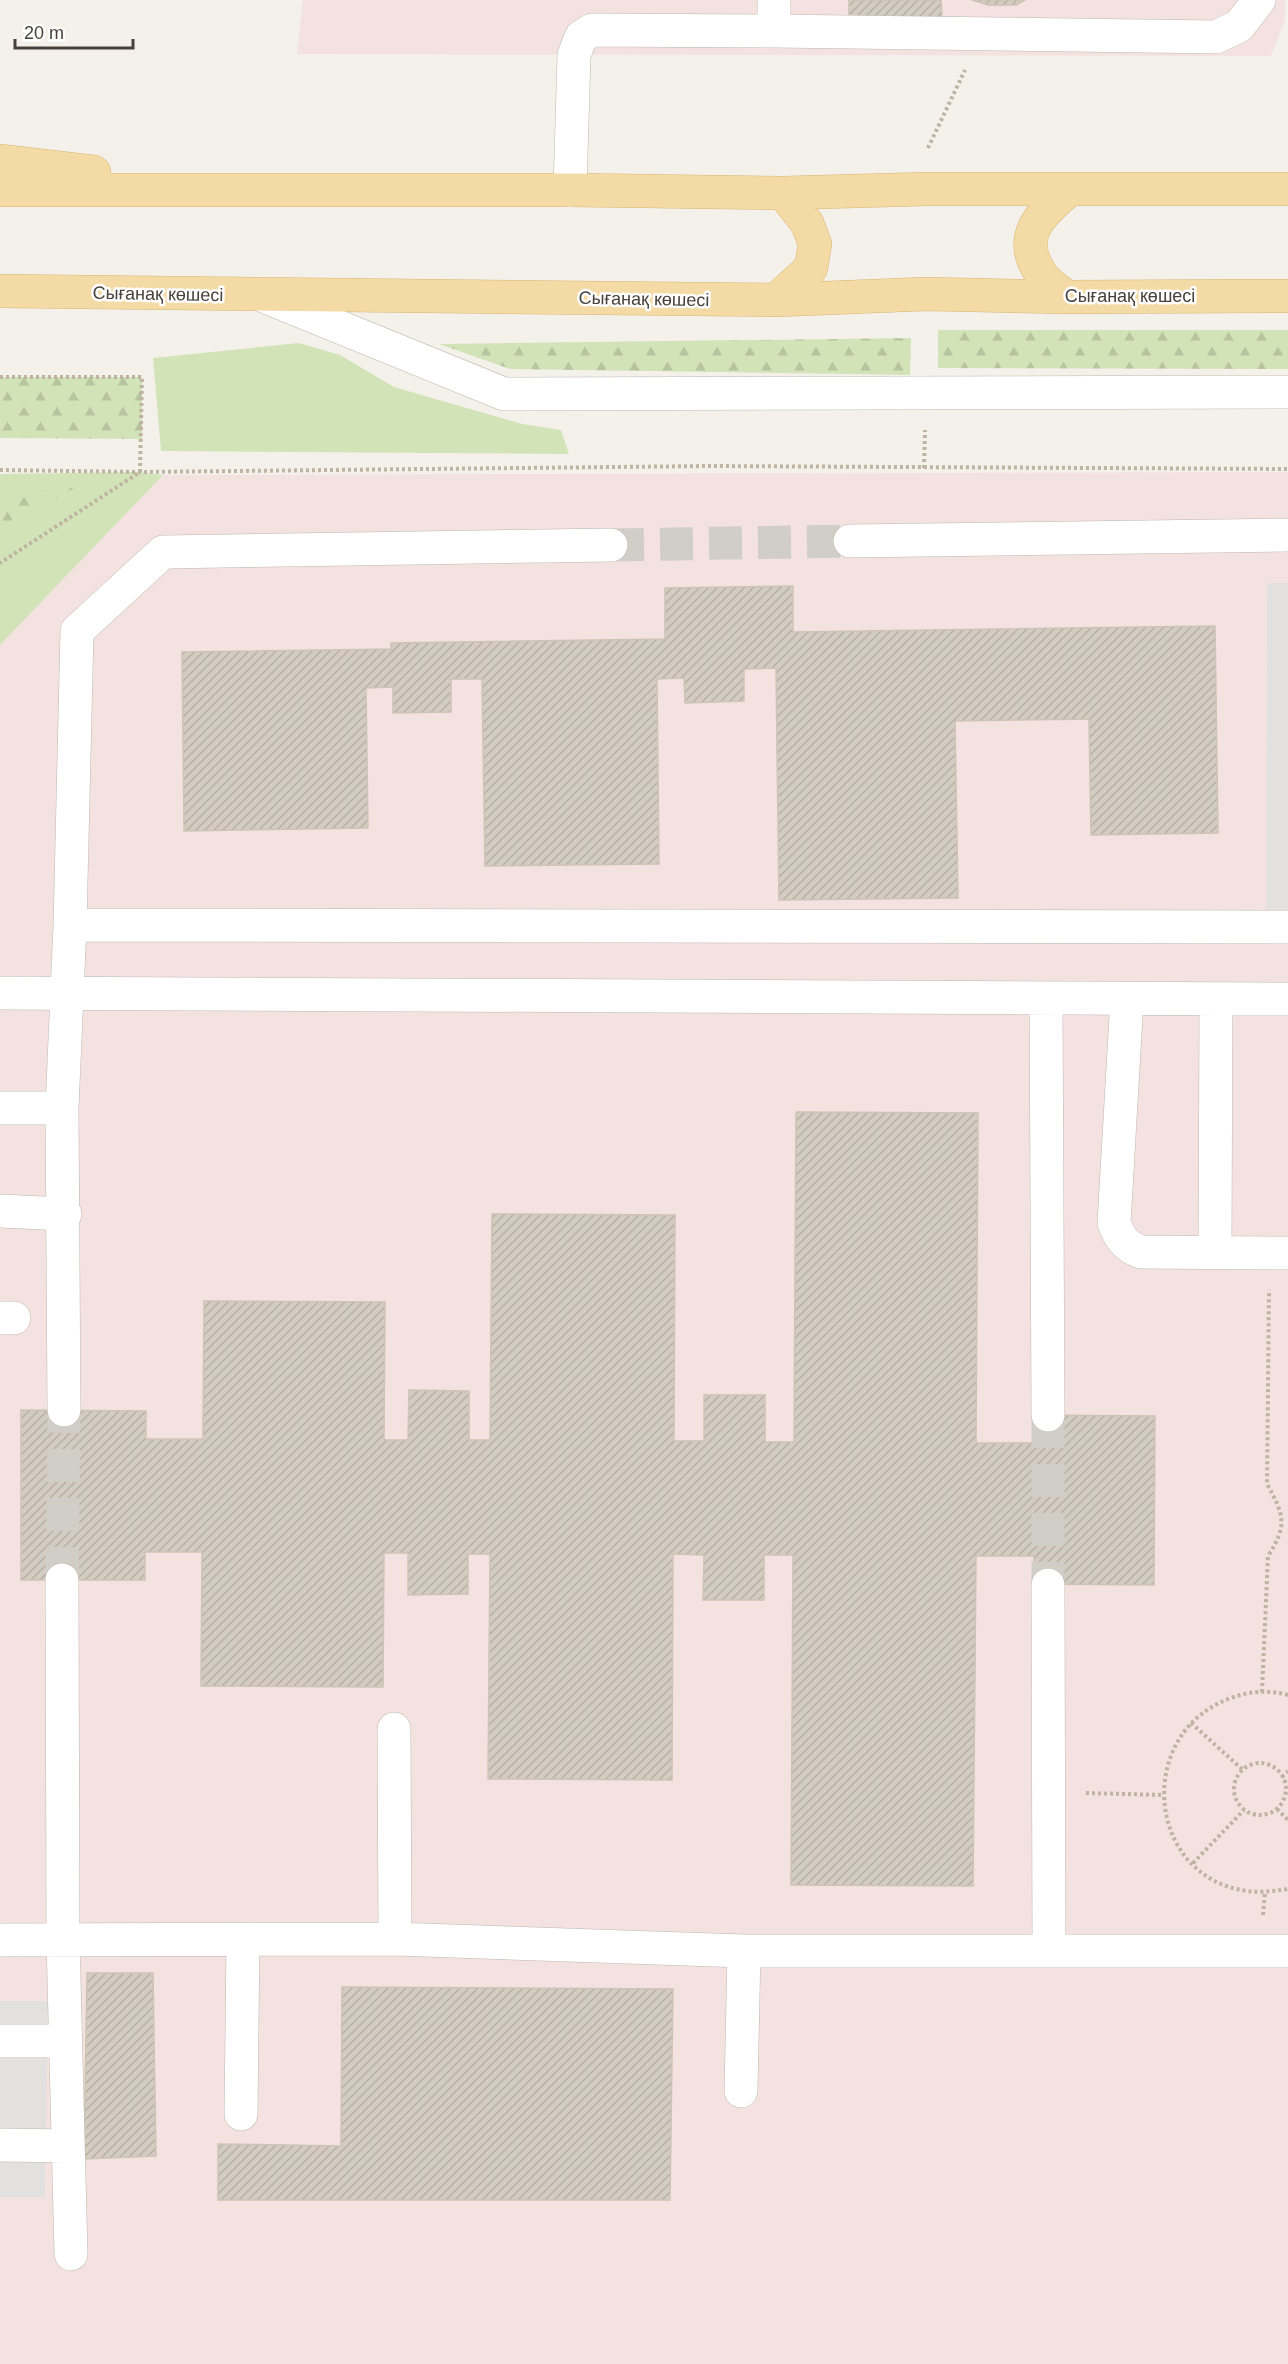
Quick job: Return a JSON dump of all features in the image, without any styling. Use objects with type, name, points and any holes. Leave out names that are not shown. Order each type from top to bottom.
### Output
[{"type":"main road","points":[[0,161],[251,190]]},
{"type":"main road","points":[[0,190],[570,190],[783,193],[927,189],[1068,191],[1288,189]]},
{"type":"main road","points":[[1066,297],[1042,276],[1031,256],[1032,230],[1043,211],[1068,191]]},
{"type":"main road","points":[[776,300],[811,268],[815,244],[807,223],[783,193]]},
{"type":"main road","name":"Сығанақ көшесі","points":[[0,291],[776,300],[926,294],[1066,297],[1288,296]]},
{"type":"street","points":[[570,190],[574,55],[581,37],[592,30],[774,16],[970,33],[1216,37],[1239,26],[1259,0]]},
{"type":"street","points":[[261,295],[504,394],[1288,392]]},
{"type":"street","points":[[850,542],[1288,535]]},
{"type":"street","points":[[64,1410],[62,1108],[70,925],[77,631],[163,552],[610,545]]},
{"type":"street","points":[[70,925],[1288,927]]},
{"type":"street","points":[[0,993],[1288,999]]},
{"type":"street","points":[[1046,998],[1048,1415]]},
{"type":"street","points":[[1127,999],[1114,1223],[1120,1238],[1130,1248],[1141,1252],[1279,1253]]},
{"type":"street","points":[[1215,1252],[1216,999]]},
{"type":"street","points":[[0,1108],[62,1108]]},
{"type":"street","points":[[0,1211],[64,1214]]},
{"type":"street","points":[[63,1580],[63,1940],[71,2254]]},
{"type":"street","points":[[1048,1585],[1049,1951]]},
{"type":"street","points":[[394,1729],[395,1939]]},
{"type":"street","points":[[0,1940],[395,1939],[744,1951],[1288,1951]]},
{"type":"street","points":[[241,2114],[243,1940]]},
{"type":"street","points":[[741,2091],[744,1951]]},
{"type":"street","points":[[0,2041],[66,2040]]},
{"type":"street","points":[[0,2145],[68,2146]]},
{"type":"path","points":[[928,148],[972,56],[970,33]]},
{"type":"path","points":[[0,377],[142,377],[140,472]]},
{"type":"path","points":[[924,468],[925,428]]},
{"type":"path","points":[[0,470],[140,472],[710,466],[1288,469]]},
{"type":"path","points":[[0,563],[140,472]]},
{"type":"path","points":[[1262,1692],[1268,1556],[1276,1544],[1284,1521],[1267,1484],[1279,1253]]},
{"type":"path","points":[[1288,1695],[1262,1692],[1243,1694],[1224,1700],[1206,1710],[1191,1723],[1170,1756],[1163,1795],[1172,1832],[1180,1849],[1192,1863],[1217,1880],[1245,1891],[1265,1892],[1288,1889]]},
{"type":"path","points":[[1191,1723],[1243,1770]]},
{"type":"path","points":[[1253,1764],[1264,1764],[1275,1769],[1282,1777],[1286,1788],[1283,1800],[1277,1809],[1267,1814],[1255,1815],[1244,1810],[1236,1801],[1233,1791],[1236,1779],[1243,1770],[1253,1764]]},
{"type":"path","points":[[1282,1777],[1288,1771]]},
{"type":"path","points":[[1050,1792],[1163,1795]]},
{"type":"path","points":[[1277,1809],[1288,1820]]},
{"type":"path","points":[[1192,1863],[1244,1810]]},
{"type":"shaded area","points":[[303,0],[1285,0],[1285,20],[1271,56],[297,54]]},
{"type":"shaded area","points":[[1288,472],[1288,2364],[0,2364],[0,645],[163,475]]},
{"type":"shaded area","points":[[1267,583],[1288,583],[1288,926],[1266,926]]},
{"type":"shaded area","points":[[0,2001],[48,2001],[45,2197],[0,2197]]},
{"type":"green space","points":[[938,330],[1288,330],[1288,369],[938,368]]},
{"type":"green space","points":[[911,338],[910,375],[510,369],[439,344]]},
{"type":"green space","points":[[299,343],[340,355],[394,387],[522,424],[561,430],[569,454],[161,451],[153,358]]},
{"type":"green space","points":[[0,377],[142,377],[142,439],[0,438]]},
{"type":"green space","points":[[140,472],[163,475],[0,645],[0,474]]},
{"type":"green space","points":[[74,488],[0,531],[0,494]]},
{"type":"building","points":[[849,0],[941,0],[942,18],[849,18]]},
{"type":"building","points":[[972,0],[1025,0],[1016,5],[988,5]]},
{"type":"building","points":[[793,586],[793,632],[1215,626],[1218,833],[1091,835],[1089,719],[955,721],[958,898],[779,900],[776,668],[744,669],[744,701],[685,703],[684,678],[657,679],[659,864],[485,866],[482,679],[451,679],[451,712],[393,713],[393,687],[366,688],[368,828],[184,831],[182,652],[391,649],[391,643],[665,639],[665,588]]},
{"type":"building","points":[[796,1112],[978,1113],[976,1443],[1034,1443],[1034,1415],[1155,1416],[1154,1585],[1033,1584],[1034,1556],[976,1556],[973,1886],[791,1885],[793,1555],[764,1555],[764,1600],[703,1600],[704,1555],[673,1554],[672,1780],[488,1779],[490,1554],[468,1554],[468,1594],[408,1595],[408,1553],[384,1553],[383,1687],[201,1686],[202,1552],[145,1552],[145,1580],[21,1580],[21,1410],[146,1411],[146,1439],[203,1439],[204,1301],[385,1302],[384,1440],[408,1440],[409,1390],[469,1391],[469,1440],[490,1440],[492,1214],[675,1215],[674,1441],[704,1441],[704,1395],[765,1395],[765,1442],[794,1442]]},
{"type":"building","points":[[87,1973],[153,1973],[156,2156],[84,2159]]},
{"type":"building","points":[[342,1987],[673,1989],[670,2200],[218,2200],[218,2144],[341,2146]]},
{"type":"tunnel","points":[[611,545],[850,541]]},
{"type":"tunnel","points":[[62,1580],[64,1410]]},
{"type":"tunnel","points":[[1048,1415],[1048,1585]]}]
